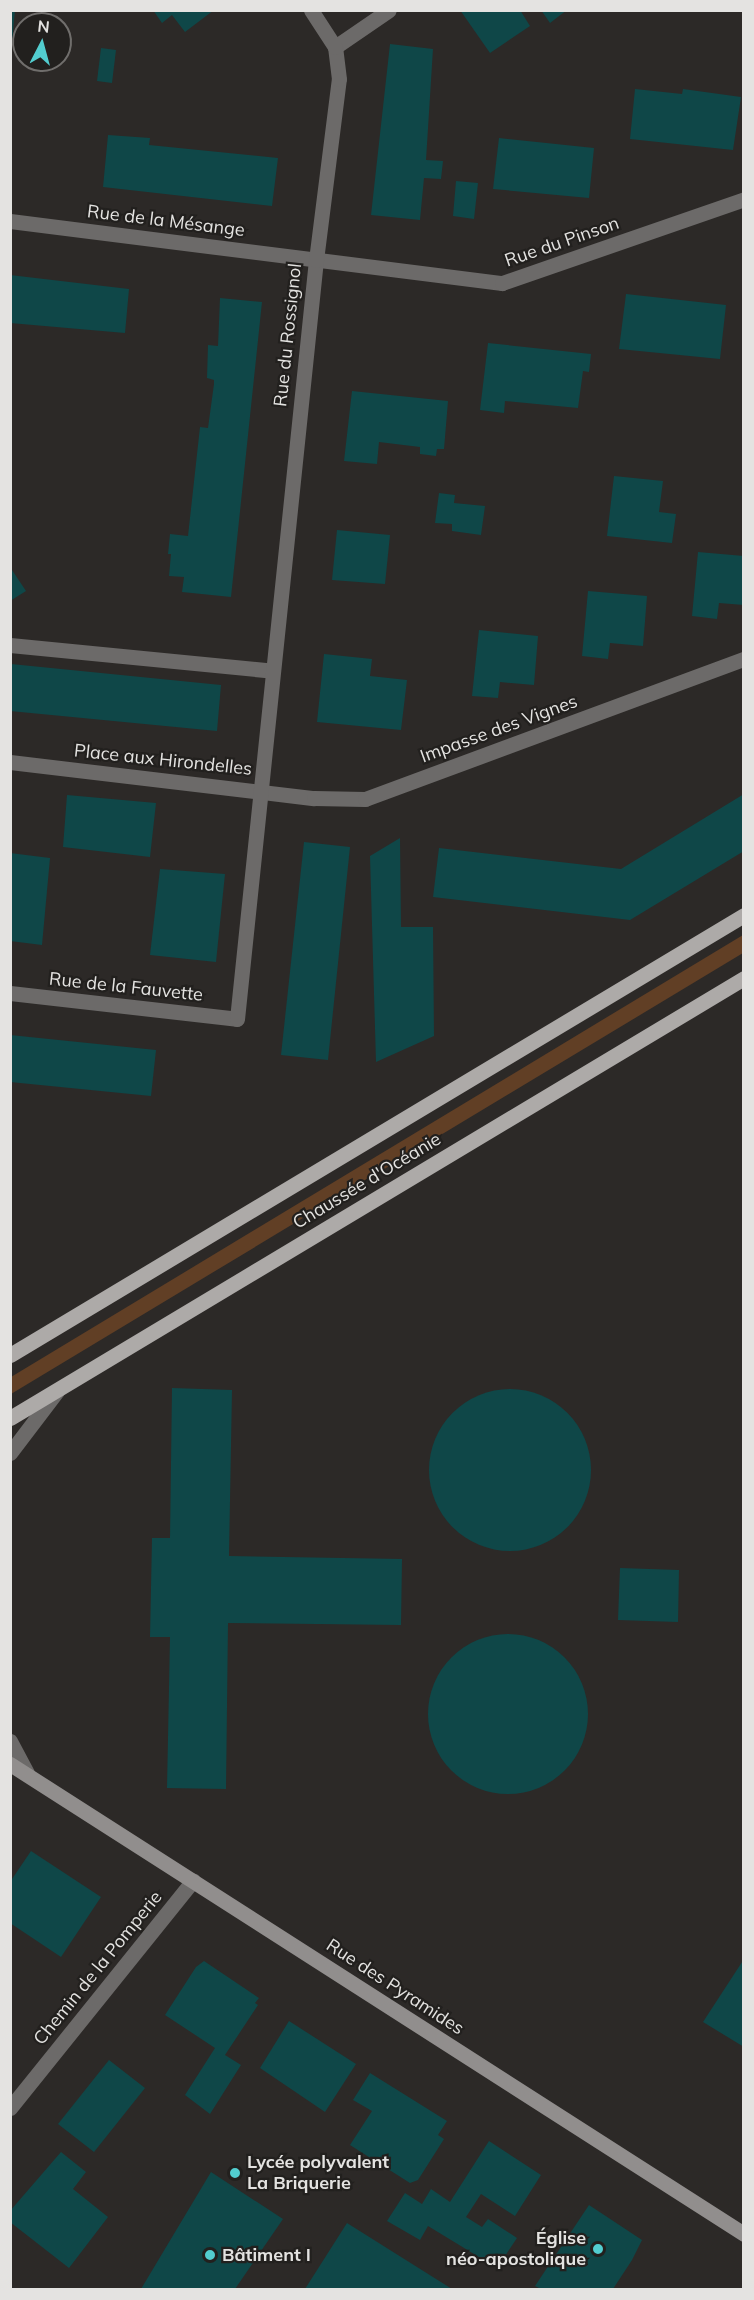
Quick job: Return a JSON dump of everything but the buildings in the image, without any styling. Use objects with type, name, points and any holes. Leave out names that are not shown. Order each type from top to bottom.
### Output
[{"type":"main road","name":"Chaussée d'Océanie","points":[[10,1355],[744,915]]},
{"type":"main road","name":"Chaussée d'Océanie","points":[[10,1418],[744,978]]},
{"type":"street","name":"Rue du Rossignol","points":[[263,791],[273,671],[316,260],[339,79],[335,47],[312,10]]},
{"type":"street","points":[[335,47],[389,10]]},
{"type":"street","name":"Rue du Pinson","points":[[316,260],[502,283],[744,199]]},
{"type":"street","name":"Rue de la Mésange","points":[[10,221],[316,260]]},
{"type":"street","points":[[10,645],[273,671]]},
{"type":"street","name":"Impasse des Vignes","points":[[263,791],[365,799],[744,659]]},
{"type":"street","name":"Place aux Hirondelles","points":[[10,762],[263,791],[237,1019]]},
{"type":"street","name":"Rue de la Fauvette","points":[[10,993],[237,1019]]},
{"type":"street","points":[[10,1453],[58,1390]]},
{"type":"street","name":"Rue des Pyramides","points":[[10,1741],[27,1773]]},
{"type":"street","name":"Rue des Pyramides","points":[[10,1764],[744,2234]]},
{"type":"street","name":"Chemin de la Pomperie","points":[[10,2108],[192,1880]]},
{"type":"shaded area","points":[[743,935],[743,953],[11,1394],[11,1377]]},
{"type":"place","name":"Lycée polyvalent La Briquerie","points":[[235,2173]]},
{"type":"place","name":"Église néo-apostolique","points":[[598,2249]]},
{"type":"place","name":"Bâtiment I","points":[[210,2255]]}]
